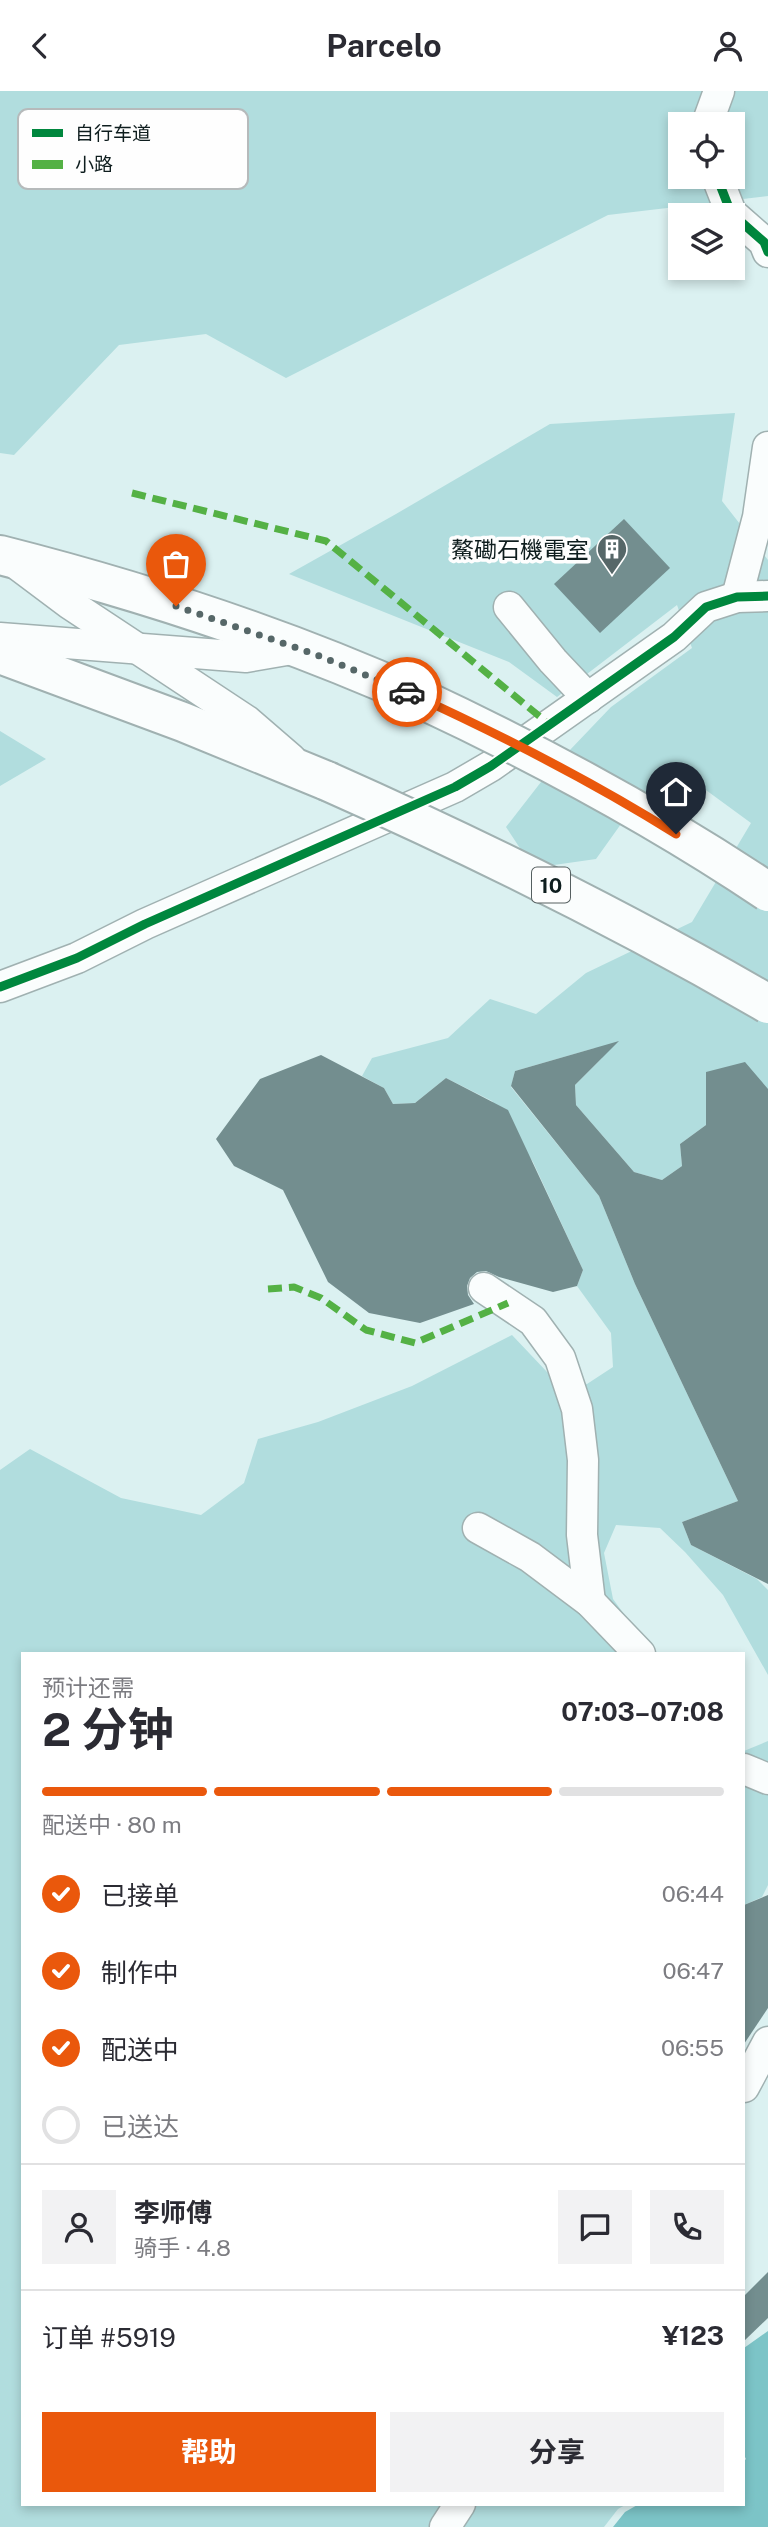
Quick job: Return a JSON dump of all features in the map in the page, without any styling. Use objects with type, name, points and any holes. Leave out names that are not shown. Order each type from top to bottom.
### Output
[{"type":"highway","points":[[3,556],[176,606],[354,669],[509,740],[583,779],[768,892]]},
{"type":"highway","name":"10","points":[[0,654],[183,722],[318,777],[444,833],[534,876],[686,956],[768,1004]]},
{"type":"street","points":[[712,112],[719,91]]},
{"type":"street","points":[[722,189],[731,213],[764,241],[768,252]]},
{"type":"street","points":[[737,597],[758,517],[768,447]]},
{"type":"street","points":[[3,556],[70,604],[247,721],[318,777]]},
{"type":"street","points":[[0,986],[77,958],[455,787],[491,766],[674,637],[706,607],[737,597],[768,596]]},
{"type":"street","points":[[509,607],[553,661],[588,698]]},
{"type":"street","points":[[0,638],[246,657],[299,648]]},
{"type":"street","points":[[484,1288],[533,1321],[560,1358],[577,1409],[582,1447],[582,1535],[590,1602]]},
{"type":"street","points":[[478,1528],[530,1557],[590,1602],[638,1652]]},
{"type":"street","points":[[745,1769],[768,1779]]},
{"type":"street","points":[[754,2083],[768,2042]]},
{"type":"street","points":[[445,2527],[459,2506]]},
{"type":"shaded area","points":[[0,91],[768,91],[768,196],[709,203],[668,203],[668,208],[608,215],[286,378],[206,334],[119,345],[14,455],[0,453]]},
{"type":"shaded area","points":[[735,413],[722,501],[768,560],[768,1090],[706,1072],[706,1125],[680,1144],[682,1166],[662,1180],[634,1172],[576,1105],[575,1085],[602,1058],[595,1048],[515,1071],[511,1087],[599,1196],[635,1284],[738,1501],[682,1522],[691,1545],[757,1579],[768,1590],[768,1675],[723,1595],[685,1552],[660,1528],[616,1525],[604,1553],[613,1599],[652,1652],[21,1652],[21,2506],[623,2506],[604,2527],[0,2527],[0,1470],[30,1449],[121,1498],[201,1515],[244,1483],[258,1439],[318,1422],[412,1386],[512,1335],[548,1373],[587,1384],[613,1367],[611,1333],[577,1286],[583,1270],[533,1162],[492,1101],[446,1078],[415,1103],[393,1104],[384,1088],[362,1076],[372,1058],[448,1038],[490,999],[536,1014],[586,973],[692,922],[751,823],[684,774],[626,817],[596,859],[533,868],[506,827],[548,773],[611,707],[692,648],[677,605],[557,697],[509,662],[289,574],[550,424]]},
{"type":"shaded area","points":[[0,731],[46,759],[0,786]]},
{"type":"shaded area","points":[[768,1741],[768,1885],[762,1897],[745,1905],[745,1751]]},
{"type":"shaded area","points":[[768,2331],[768,2527],[613,2527],[625,2512],[636,2506],[745,2506],[745,2347]]},
{"type":"building","name":"鰲磡石機電室","points":[[624,519],[670,568],[600,633],[554,584]]},
{"type":"building","points":[[619,1041],[575,1085],[576,1105],[634,1172],[662,1180],[682,1166],[680,1144],[706,1125],[706,1072],[745,1062],[768,1089],[768,1584],[691,1545],[682,1522],[738,1501],[635,1284],[599,1196],[511,1086],[515,1071]]},
{"type":"building","points":[[321,1055],[384,1088],[393,1104],[415,1103],[446,1078],[508,1110],[583,1270],[577,1286],[553,1292],[486,1271],[477,1272],[470,1278],[467,1286],[468,1295],[474,1304],[420,1323],[369,1313],[328,1282],[283,1190],[234,1166],[216,1139],[260,1079]]},
{"type":"building","points":[[768,1895],[768,2008],[745,2042],[745,1905]]},
{"type":"building","points":[[768,2272],[768,2318],[745,2340],[745,2295]]},
{"type":"marked path","points":[[132,493],[326,541],[550,725]]},
{"type":"marked path","points":[[268,1289],[294,1287],[321,1298],[366,1330],[415,1343],[508,1303]]},
{"type":"cycle path","points":[[722,189],[731,213],[764,242],[768,252]]},
{"type":"cycle path","points":[[0,987],[77,958],[145,924],[455,787],[491,766],[674,637],[706,607],[737,597],[768,596]]},
{"type":"way so far","points":[[176,606],[317,655],[407,692]]},
{"type":"place","name":"鰲磡石機電室","points":[[612,576]]},
{"type":"route","points":[[407,692],[509,740],[583,779],[676,834]]}]
